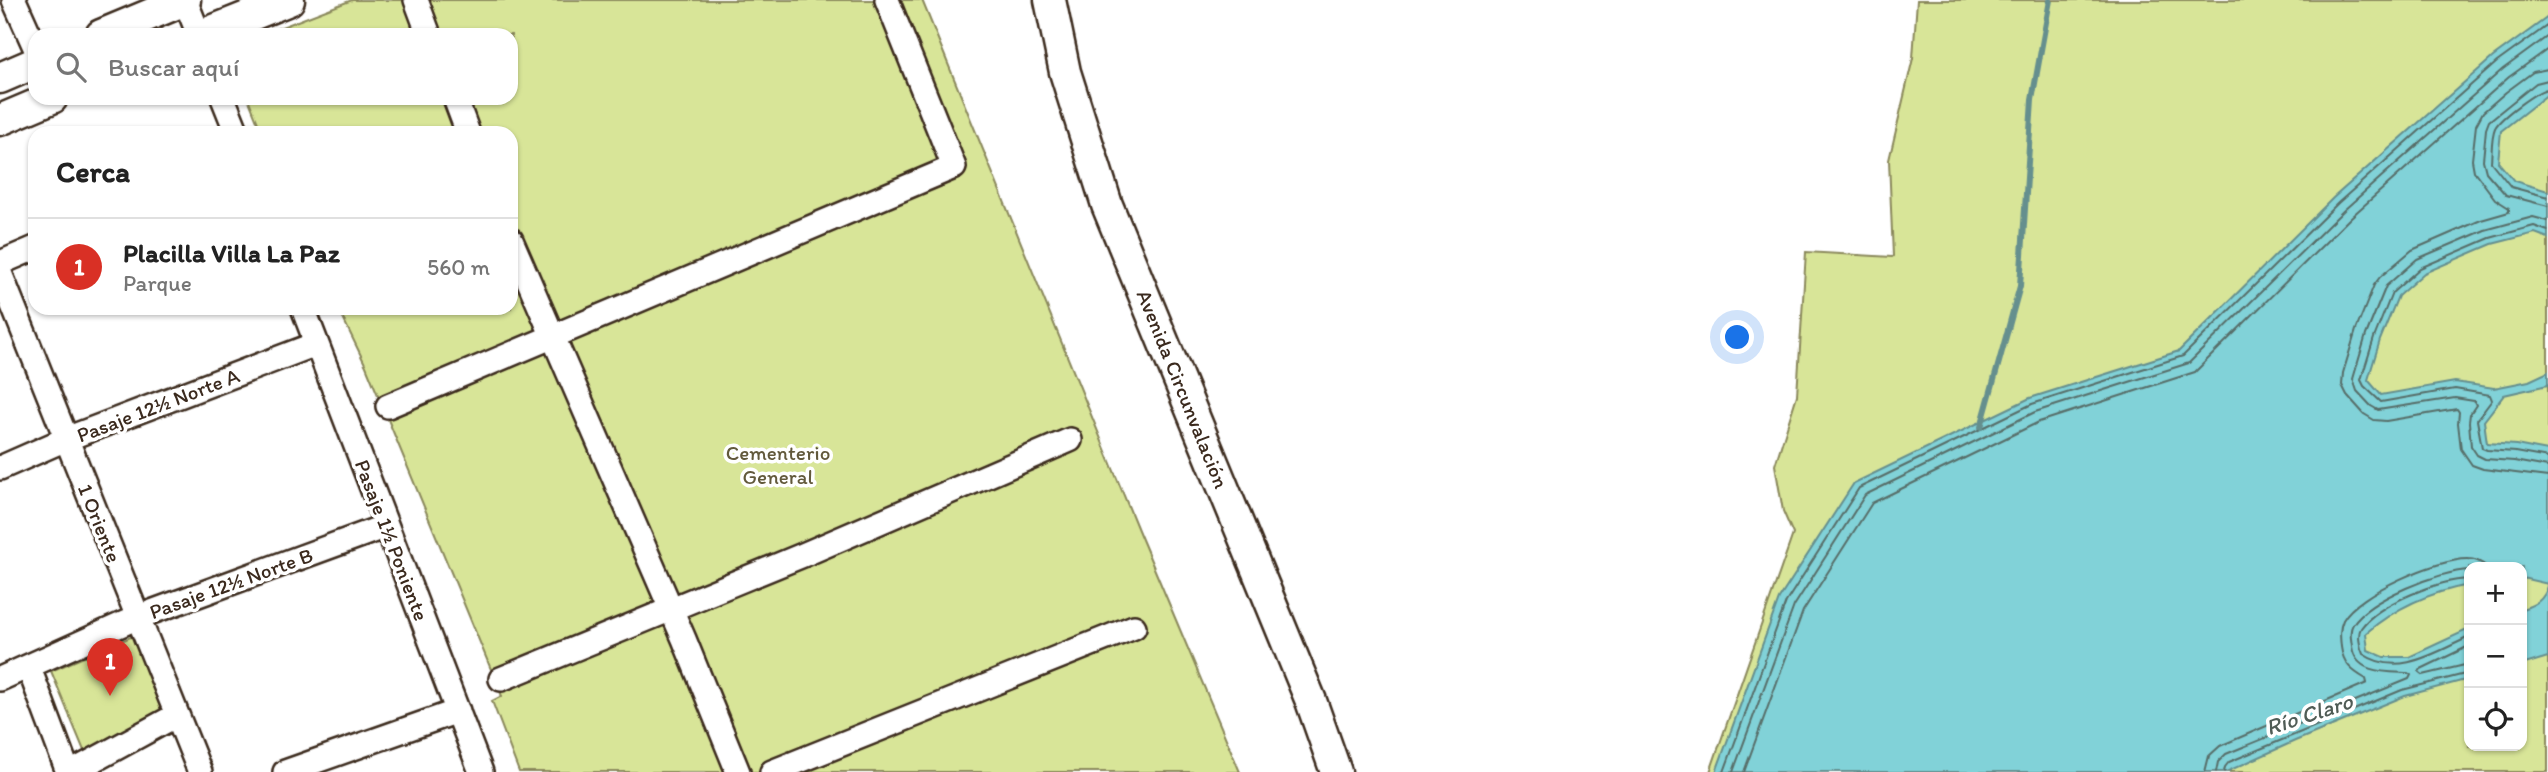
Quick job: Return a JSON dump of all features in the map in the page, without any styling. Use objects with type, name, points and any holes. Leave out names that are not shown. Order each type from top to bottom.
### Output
[{"type":"main road","points":[[118,28],[185,0]]},
{"type":"main road","points":[[218,28],[289,0]]},
{"type":"main road","name":"Avenida Circunvalación","points":[[1050,0],[1065,72],[1107,205],[1311,701],[1336,772]]},
{"type":"main road","points":[[0,78],[28,66]]},
{"type":"main road","points":[[0,120],[35,105]]},
{"type":"street","points":[[14,0],[28,31]]},
{"type":"street","points":[[185,0],[197,28]]},
{"type":"street","points":[[416,0],[426,28]]},
{"type":"street","points":[[388,406],[954,167],[887,0]]},
{"type":"street","points":[[226,105],[234,126]]},
{"type":"street","points":[[457,105],[465,126]]},
{"type":"street","points":[[0,263],[28,251]]},
{"type":"street","points":[[518,256],[738,772]]},
{"type":"street","name":"1 Oriente","points":[[0,273],[8,318],[66,439],[200,772]]},
{"type":"street","name":"Pasaje 1½ Poniente","points":[[306,315],[481,772]]},
{"type":"street","name":"Pasaje 12½ Norte A","points":[[0,468],[66,439],[316,344]]},
{"type":"street","points":[[501,679],[671,610],[1070,440]]},
{"type":"street","name":"Pasaje 12½ Norte B","points":[[0,679],[138,618],[386,526]]},
{"type":"street","points":[[772,772],[1134,626]]},
{"type":"street","points":[[29,668],[70,772],[177,715]]},
{"type":"street","points":[[285,772],[333,765],[457,711]]},
{"type":"green space","name":"Cementerio General","points":[[352,0],[922,0],[1138,530],[1240,772],[519,772],[492,701],[502,696],[366,366],[341,315],[518,315],[518,126],[259,126],[251,105],[518,105],[518,28],[279,28]]},
{"type":"green space","points":[[1917,0],[2548,0],[2548,772],[1710,772],[1793,534],[1783,511],[1775,465],[1797,395],[1806,252],[1893,256],[1889,160],[1913,58]]},
{"type":"green space","points":[[133,636],[169,721],[87,758],[51,671]]},
{"type":"water","name":"Río Claro","points":[[2548,17],[2548,94],[2501,131],[2498,162],[2514,181],[2548,191],[2548,238],[2535,233],[2492,244],[2424,273],[2398,296],[2380,340],[2368,380],[2381,395],[2455,382],[2494,388],[2529,381],[2548,372],[2548,385],[2504,395],[2484,421],[2487,443],[2548,451],[2548,584],[2527,579],[2527,562],[2464,562],[2464,586],[2414,602],[2366,633],[2368,650],[2384,657],[2409,657],[2464,631],[2464,680],[2405,696],[2226,772],[1716,772],[1779,599],[1854,483],[2030,398],[2179,351],[2333,198],[2493,57]]},
{"type":"water","points":[[2548,586],[2548,657],[2527,663],[2527,607],[2544,595]]},
{"type":"waterway","points":[[1981,427],[2020,286],[2032,100],[2050,0]]},
{"type":"place","name":"Placilla Villa La Paz","points":[[110,696]]}]
